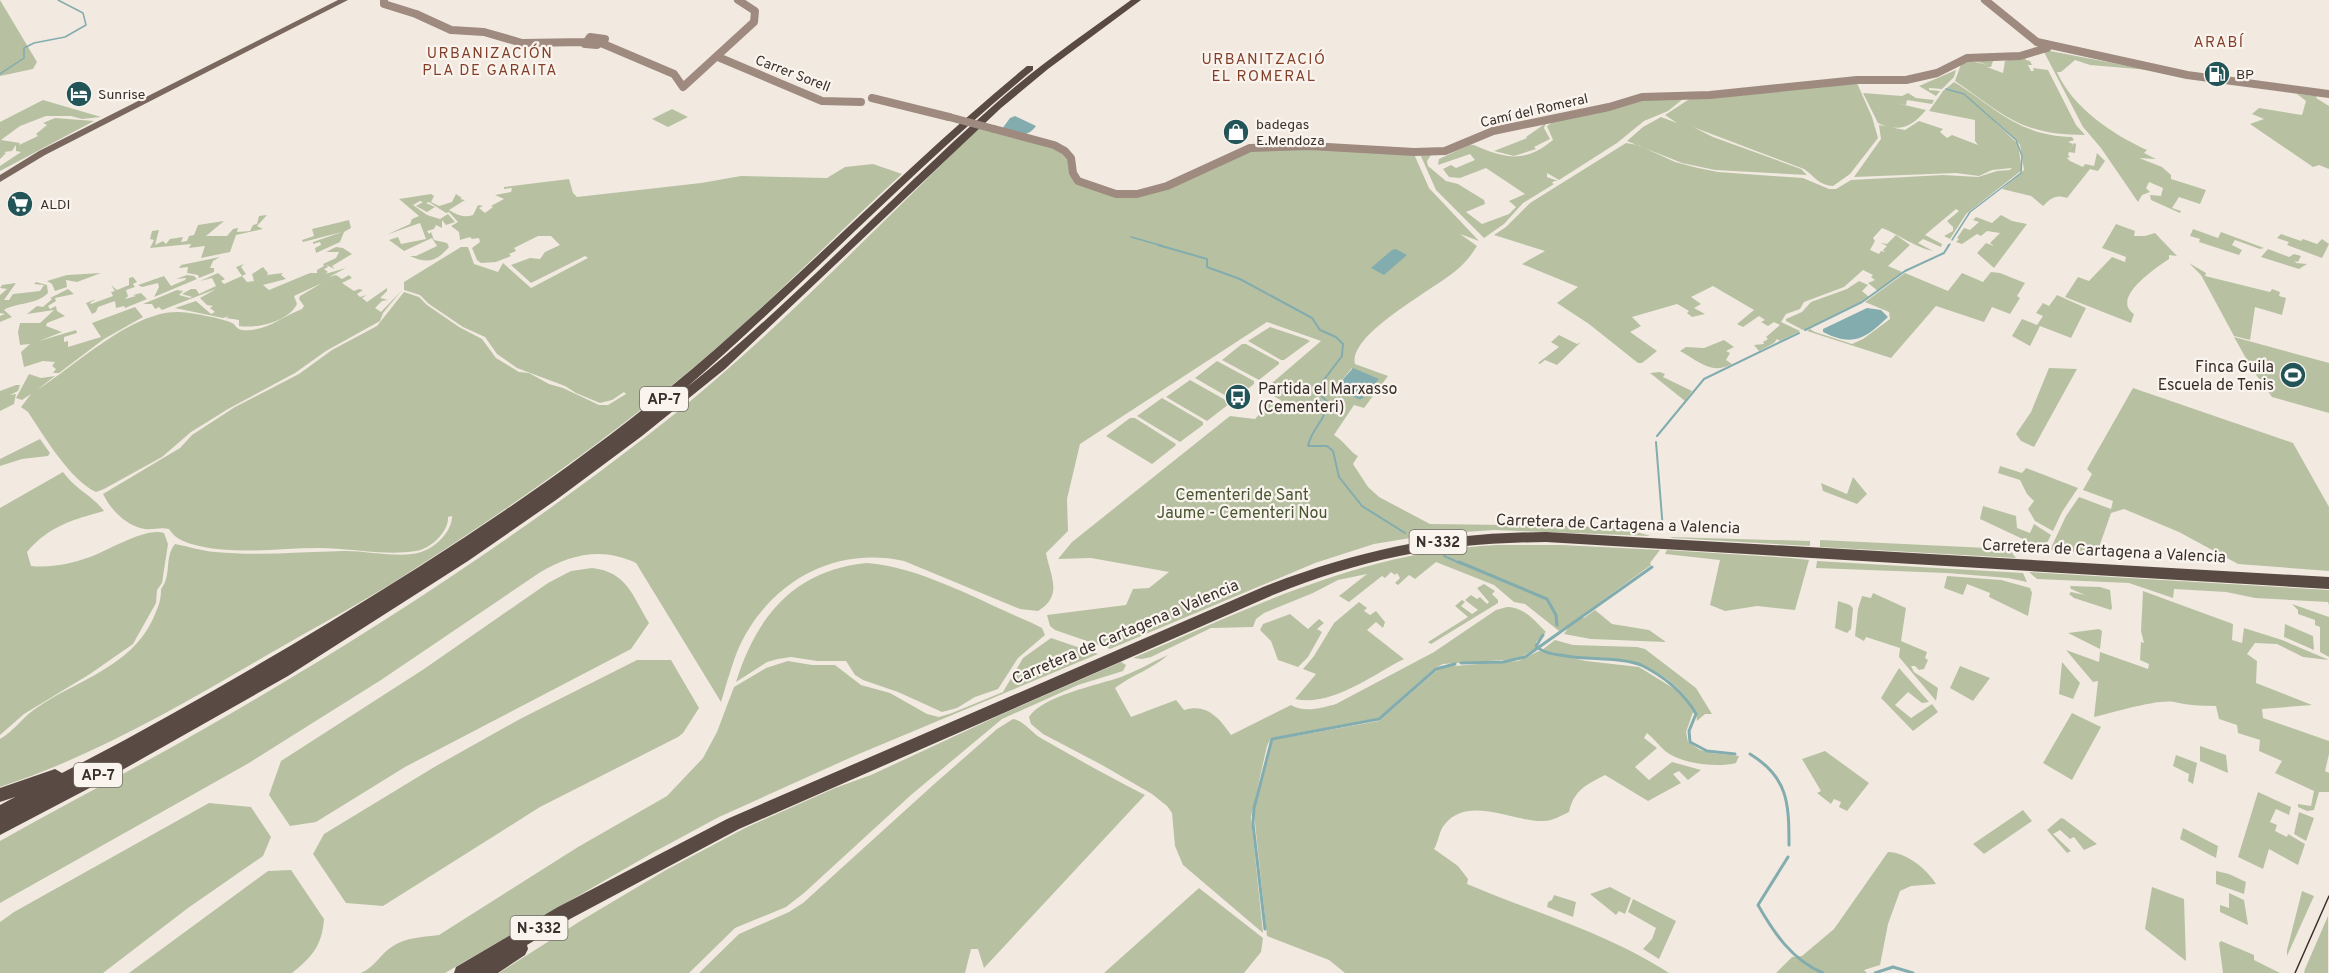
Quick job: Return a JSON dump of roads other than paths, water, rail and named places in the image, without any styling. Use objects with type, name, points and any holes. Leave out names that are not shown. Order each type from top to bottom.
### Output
[{"type":"highway","name":"AP-7","points":[[0,813],[155,731],[274,664],[393,592],[466,544],[592,455],[672,393],[741,333],[968,119],[1035,63],[1124,0]]},
{"type":"highway","name":"AP-7","points":[[0,827],[195,723],[302,661],[459,561],[614,452],[725,363],[998,106],[1045,67],[1137,0]]},
{"type":"highway","name":"Carretera de Cartagena a Valencia","points":[[463,973],[705,837],[798,794],[1238,603],[1336,565],[1410,546],[1488,537],[1546,537],[2329,583]]},
{"type":"highway","points":[[0,833],[181,735],[195,723]]},
{"type":"highway","points":[[0,795],[65,772],[140,735],[155,731]]},
{"type":"highway","name":"Carretera de Cartagena a Valencia","points":[[482,973],[616,885]]},
{"type":"main road","points":[[0,174],[65,138],[334,0]]},
{"type":"main road","points":[[0,179],[42,153],[344,0]]},
{"type":"street","points":[[384,0],[384,4],[416,14],[451,30],[484,32],[522,43],[585,42],[590,38],[601,36],[605,39],[601,43],[674,74],[683,87],[754,22],[755,11],[738,0]]},
{"type":"street","points":[[1985,0],[2043,45],[2102,58],[2281,89],[2329,95]]},
{"type":"street","name":"Camí del Romeral","points":[[949,117],[1060,148],[1071,158],[1073,173],[1078,181],[1116,194],[1132,195],[1167,186],[1239,151],[1255,147],[1444,151],[1493,131],[1610,107],[1642,97],[1710,95],[1868,80],[1906,80],[1937,73],[1967,58],[2020,56],[2043,45]]},
{"type":"street","name":"Carrer Sorell","points":[[718,57],[822,101],[861,102],[863,97],[949,117]]},
{"type":"water","points":[[1015,116],[1036,126],[1025,134],[1002,129],[1010,118]]},
{"type":"water","points":[[1396,249],[1407,255],[1384,275],[1371,268],[1392,250]]},
{"type":"water","points":[[1867,308],[1881,310],[1888,317],[1872,331],[1851,340],[1833,337],[1823,332],[1823,329]]},
{"type":"water","points":[[1353,368],[1379,379],[1361,400],[1337,390],[1338,385]]},
{"type":"waterway","points":[[0,74],[24,58],[24,48],[34,43],[65,37],[86,25],[83,13],[58,0]]},
{"type":"waterway","points":[[1946,89],[1964,94],[2016,140],[2022,156],[2021,173],[1970,212],[1952,240]]},
{"type":"waterway","points":[[1131,237],[1163,246]]},
{"type":"waterway","points":[[1158,245],[1207,259],[1207,267],[1240,279],[1312,318],[1320,330],[1336,337],[1343,344],[1342,356],[1320,385],[1321,395],[1328,403],[1308,446],[1327,446],[1333,451],[1339,477],[1362,506],[1405,533]]},
{"type":"waterway","points":[[1805,330],[1862,302],[1905,271],[1944,253],[1949,245]]},
{"type":"waterway","points":[[1657,436],[1704,379],[1799,333]]},
{"type":"waterway","points":[[1656,442],[1663,530]]},
{"type":"waterway","points":[[1444,556],[1462,564]]},
{"type":"waterway","points":[[1459,562],[1547,599],[1556,615],[1557,625]]},
{"type":"waterway","points":[[1538,648],[1652,567]]},
{"type":"waterway","points":[[1538,648],[1536,646],[1543,635]]},
{"type":"waterway","points":[[1461,663],[1503,662],[1525,657],[1538,648]]},
{"type":"waterway","points":[[1538,648],[1554,654],[1633,662],[1641,665],[1672,685],[1691,706],[1696,714],[1689,731],[1690,742],[1707,751],[1735,754]]},
{"type":"waterway","points":[[1265,929],[1253,824],[1254,808],[1272,739],[1379,719],[1436,669],[1455,664]]},
{"type":"waterway","points":[[1750,754],[1772,772],[1784,792],[1787,804],[1789,845]]},
{"type":"waterway","points":[[1788,857],[1758,905],[1785,945],[1802,961],[1823,973]]},
{"type":"waterway","points":[[1875,973],[1893,967],[1913,973]]},
{"type":"tram line","points":[[2295,973],[2329,896]]},
{"type":"place","name":"BP","points":[[2217,74]]},
{"type":"place","name":"Sunrise","points":[[79,94]]},
{"type":"place","name":"badegas E.Mendoza","points":[[1236,132]]},
{"type":"place","name":"ALDI","points":[[20,204]]},
{"type":"place","name":"Finca Guila Escuela de Tenis","points":[[2293,375]]},
{"type":"place","name":"Partida el Marxasso (Cementeri)","points":[[1238,397]]},
{"type":"district","name":"ARABÍ","points":[[2219,42]]},
{"type":"district","name":"URBANIZACIÓN PLA DE GARAITA","points":[[490,62]]},
{"type":"district","name":"URBANITZACIÓ EL ROMERAL","points":[[1264,68]]},
{"type":"park label","name":"Cementeri de Sant Jaume - Cementeri Nou","points":[[1242,503]]}]
